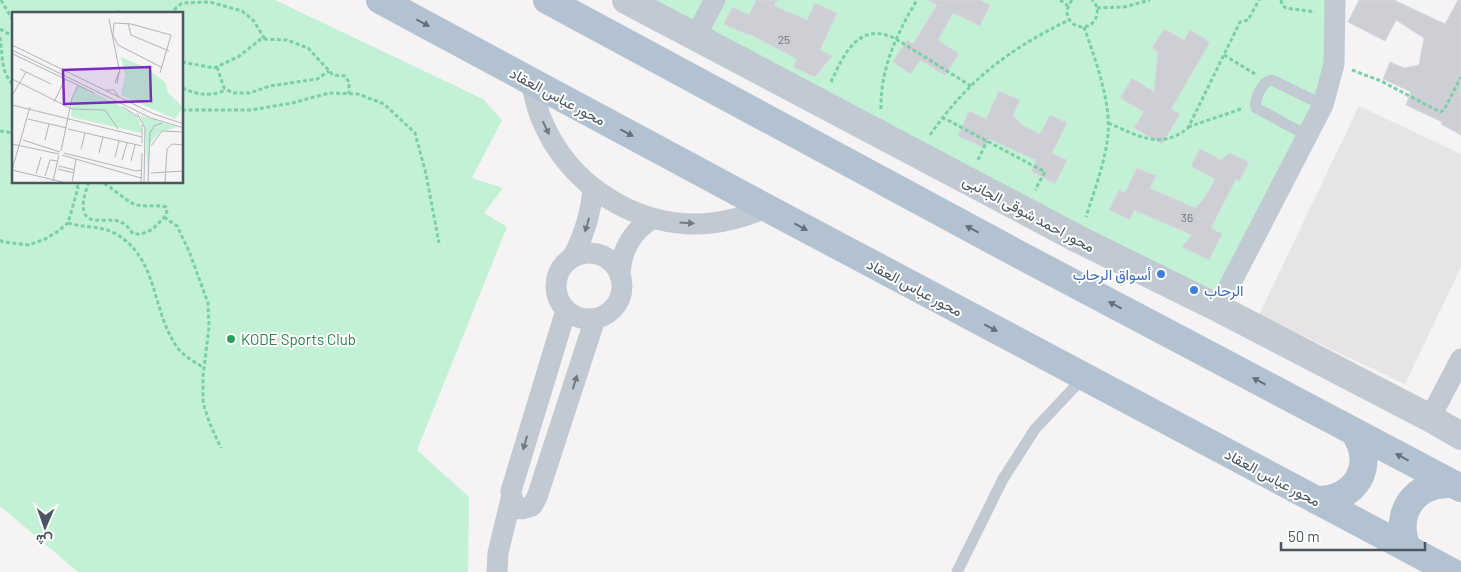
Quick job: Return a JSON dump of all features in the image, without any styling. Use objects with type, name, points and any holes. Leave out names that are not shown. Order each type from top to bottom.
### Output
[{"type":"main road","name":"محور عباس العقاد","points":[[380,0],[1452,572]]},
{"type":"main road","points":[[547,0],[1018,254],[1457,486]]},
{"type":"main road","points":[[1316,500],[1334,499],[1342,496],[1355,484],[1360,476],[1363,467],[1363,448],[1354,432]]},
{"type":"main road","points":[[1407,548],[1403,538],[1402,527],[1407,506],[1413,498],[1431,486],[1442,483],[1457,486]]},
{"type":"street","name":"محور احمد شوقى الجانبى","points":[[626,0],[1080,240],[1218,308],[1461,436]]},
{"type":"street","points":[[695,37],[715,0]]},
{"type":"street","points":[[1218,308],[1323,105],[1334,64],[1335,7]]},
{"type":"street","points":[[532,81],[541,119],[572,168],[593,188],[617,204],[653,218],[672,222],[711,223],[749,216],[767,208]]},
{"type":"street","points":[[572,258],[588,225],[592,207],[593,188]]},
{"type":"street","points":[[620,276],[620,264],[628,242],[634,232],[653,218]]},
{"type":"street","points":[[591,254],[600,256],[609,260],[616,267],[620,276],[622,285],[618,303],[612,311],[604,316],[595,319],[579,318],[566,310],[560,302],[557,292],[559,273],[572,258],[591,254]]},
{"type":"street","points":[[497,572],[498,553],[511,499],[511,491],[566,310]]},
{"type":"street","points":[[511,499],[513,503],[522,509],[532,506],[535,502],[595,319]]},
{"type":"street","points":[[1430,418],[1461,359]]},
{"type":"street","points":[[534,411],[563,420]]},
{"type":"lane","points":[[1308,136],[1257,110],[1255,105],[1264,83],[1272,80],[1323,105]]},
{"type":"lane","points":[[958,572],[1003,479],[1035,429],[1084,377]]},
{"type":"path","points":[[1,0],[12,19]]},
{"type":"path","points":[[881,135],[880,98],[887,62],[900,28],[917,0]]},
{"type":"path","points":[[1060,0],[1068,6]]},
{"type":"path","points":[[1072,0],[1068,6],[1069,20],[1074,25],[1080,27],[1093,23],[1097,17],[1097,8],[1092,0]]},
{"type":"path","points":[[1097,8],[1124,7],[1150,0]]},
{"type":"path","points":[[1188,128],[1240,22],[1248,20],[1259,0]]},
{"type":"path","points":[[1281,0],[1282,5],[1286,8],[1335,7]]},
{"type":"path","points":[[171,12],[182,3],[210,2],[242,11],[253,20],[265,39]]},
{"type":"path","points":[[917,154],[942,117],[970,86],[1009,53],[1038,35],[1069,20]]},
{"type":"path","points":[[1080,240],[1105,152],[1108,123],[1101,82],[1084,27]]},
{"type":"path","points":[[0,29],[12,36]]},
{"type":"path","points":[[822,103],[838,66],[854,42],[866,34],[876,32],[896,39],[970,86]]},
{"type":"path","points":[[0,37],[1,60],[7,79],[12,84]]},
{"type":"path","points":[[184,62],[214,68],[238,57],[261,39],[287,40],[308,48],[333,75],[345,76],[349,82],[349,94]]},
{"type":"path","points":[[1224,55],[1267,81]]},
{"type":"path","points":[[1334,64],[1382,81],[1440,112],[1444,110],[1461,77]]},
{"type":"path","points":[[217,67],[224,88],[233,93],[250,93],[270,86],[317,79],[329,71]]},
{"type":"path","points":[[184,89],[195,93],[214,95],[226,89]]},
{"type":"path","points":[[184,110],[251,110],[292,103],[329,93],[358,94],[384,104],[415,133],[426,174],[439,243]]},
{"type":"path","points":[[1108,123],[1152,140],[1165,140],[1178,136],[1188,128],[1255,105]]},
{"type":"path","points":[[942,117],[1045,172]]},
{"type":"path","points":[[0,240],[2,242],[29,245],[45,239],[68,223],[78,188],[77,184]]},
{"type":"path","points":[[88,184],[84,200],[85,214],[92,220],[118,221],[127,226],[133,234],[143,235],[154,228],[167,214],[166,207],[134,204],[105,184]]},
{"type":"path","points":[[75,196],[84,200]]},
{"type":"path","points":[[164,217],[177,226],[189,250],[208,303],[203,403],[210,424],[222,448]]},
{"type":"path","points":[[68,223],[79,227],[91,226],[103,229],[116,234],[132,247],[142,259],[151,279],[168,332],[178,348],[204,368]]},
{"type":"shaded area","points":[[1359,106],[1461,154],[1461,267],[1405,384],[1259,315]]},
{"type":"green space","name":"KODE Sports Club","points":[[0,0],[275,0],[483,99],[502,120],[472,178],[503,188],[484,213],[507,227],[417,450],[469,497],[468,572],[78,572],[0,506]]},
{"type":"green space","points":[[626,0],[1335,0],[1334,64],[1218,308]]},
{"type":"building","points":[[756,0],[777,0],[774,6],[807,20],[815,3],[837,13],[820,50],[832,56],[815,77],[793,67],[797,59],[749,34],[724,24],[732,7],[749,15]]},
{"type":"building","points":[[927,0],[980,0],[990,5],[980,26],[953,13],[938,40],[959,54],[945,75],[920,60],[911,74],[893,62],[907,40],[913,44],[937,5]]},
{"type":"building","points":[[1359,0],[1394,0],[1445,24],[1458,0],[1461,0],[1461,135],[1441,124],[1442,122],[1406,105],[1411,92],[1383,79],[1390,62],[1404,68],[1419,65],[1424,38],[1396,20],[1385,41],[1348,22]]},
{"type":"building","points":[[1164,29],[1184,40],[1190,30],[1210,42],[1171,109],[1180,114],[1162,144],[1134,128],[1144,112],[1120,98],[1132,78],[1154,92],[1158,52],[1152,48]]},
{"type":"building","points":[[999,91],[1020,100],[1013,115],[1022,125],[1040,134],[1050,115],[1067,123],[1052,153],[1067,160],[1055,184],[1031,171],[1036,160],[989,139],[985,148],[958,136],[969,111],[986,119]]},
{"type":"building","points":[[1200,149],[1221,160],[1230,153],[1249,162],[1239,181],[1236,179],[1211,228],[1222,234],[1209,260],[1182,247],[1192,235],[1134,210],[1130,220],[1109,210],[1119,190],[1125,193],[1137,168],[1156,176],[1150,188],[1195,208],[1206,196],[1215,179],[1191,166]]},
{"type":"place","name":"أسواق الرحاب","points":[[1161,274]]},
{"type":"place","name":"الرحاب","points":[[1194,290]]},
{"type":"place","name":"KODE Sports Club","points":[[231,339]]}]
